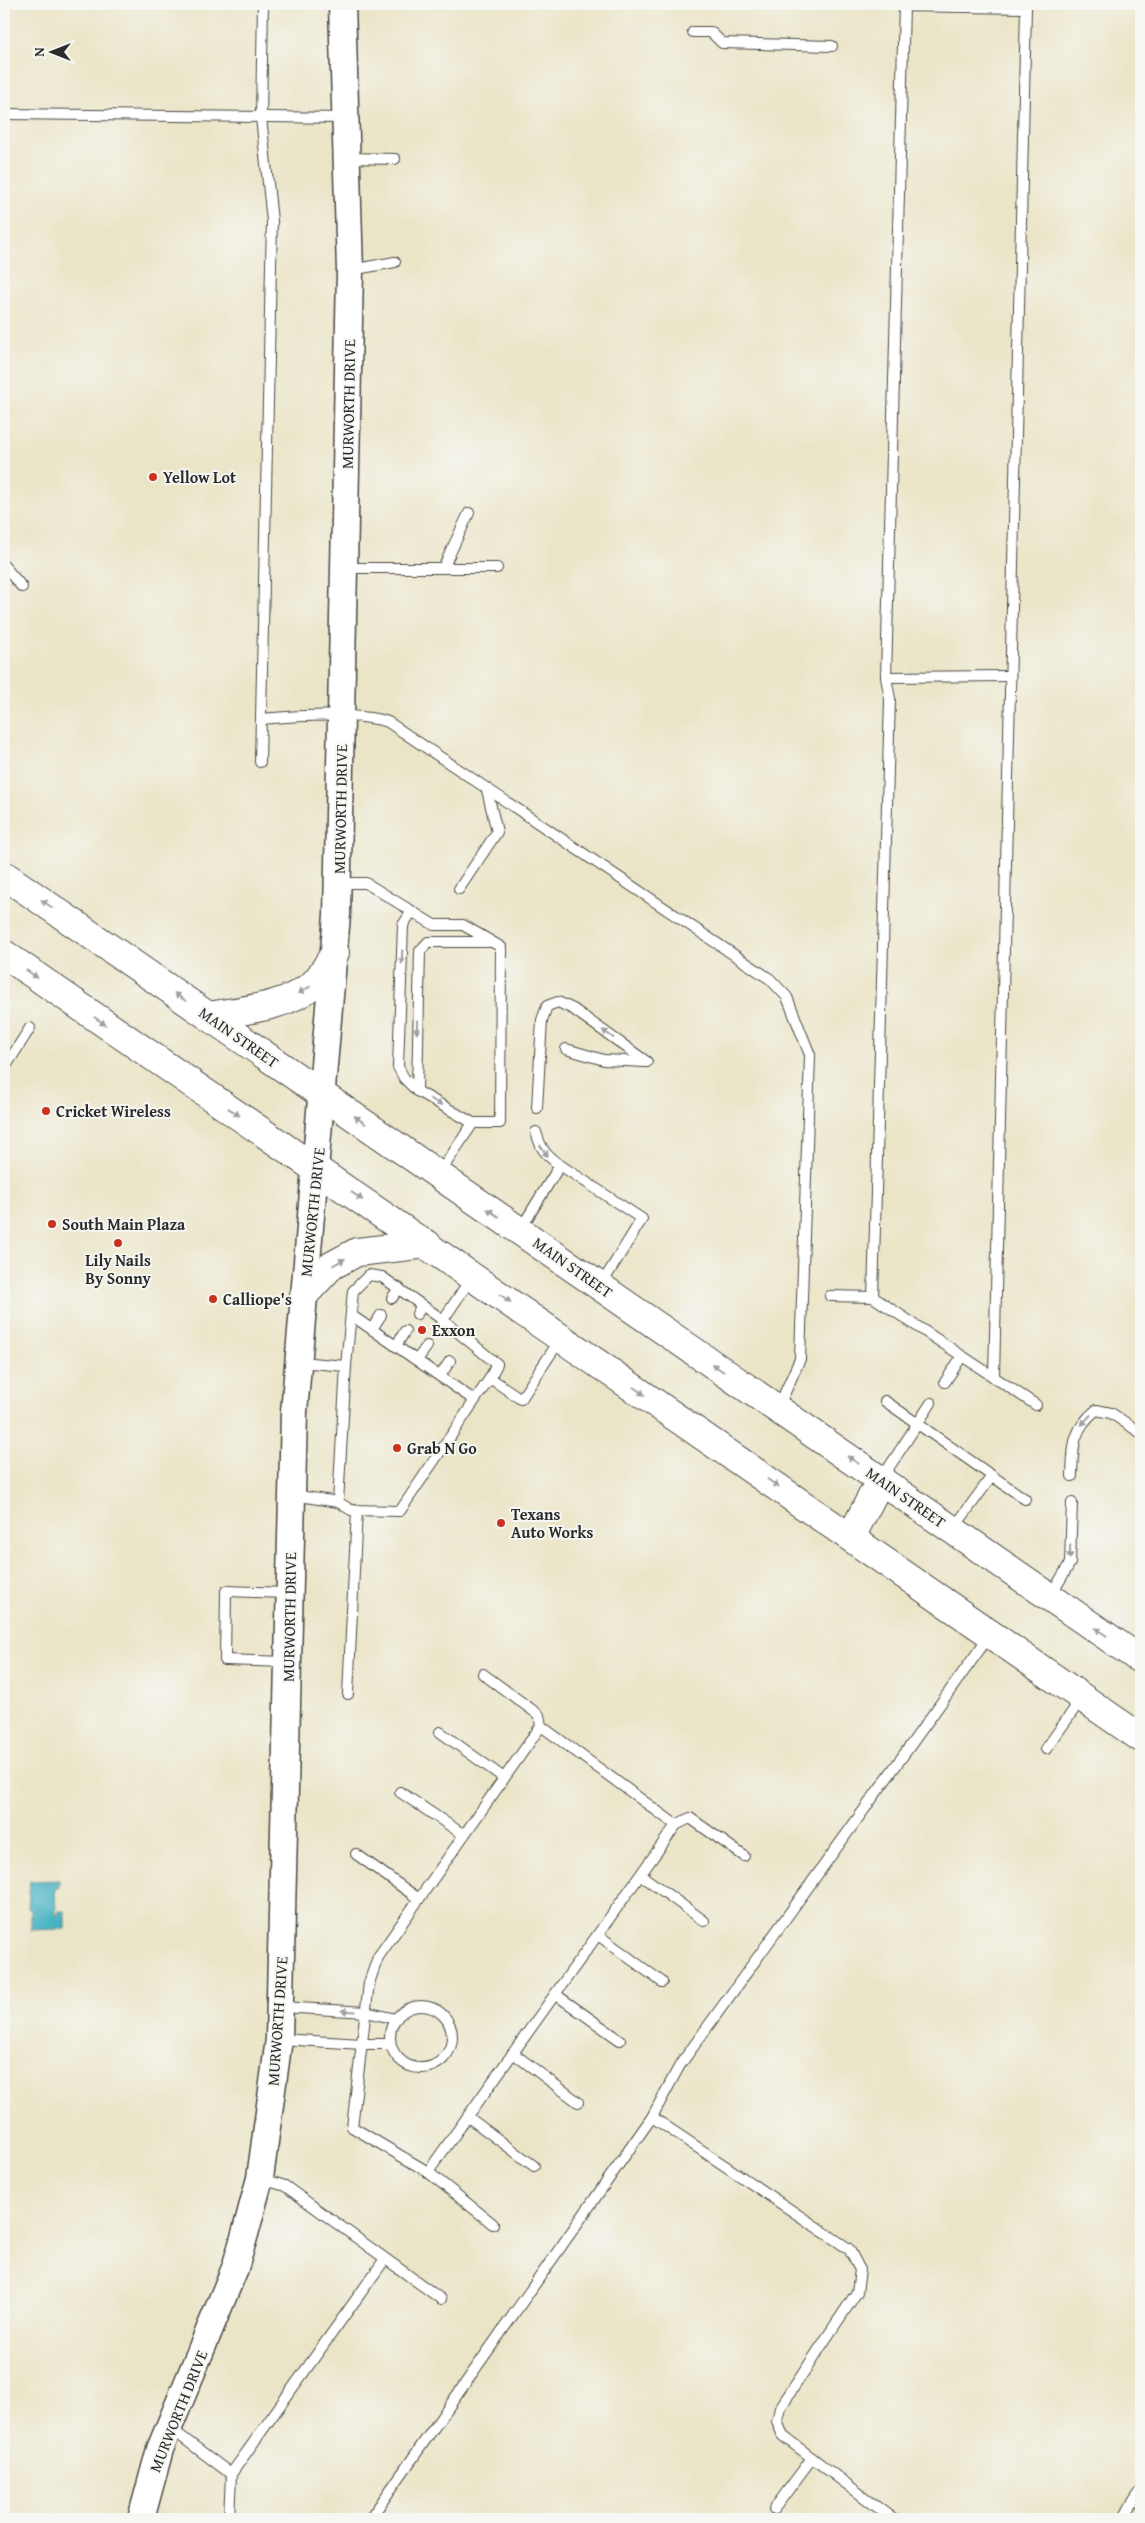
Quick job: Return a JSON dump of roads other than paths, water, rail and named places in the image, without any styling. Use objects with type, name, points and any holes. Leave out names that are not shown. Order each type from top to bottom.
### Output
[{"type":"main road","name":"MAIN STREET","points":[[4,875],[1050,1597],[1137,1654]]},
{"type":"main road","points":[[209,1016],[265,1006],[291,997],[313,985],[335,953]]},
{"type":"main road","points":[[4,954],[317,1168],[1141,1738]]},
{"type":"main road","points":[[304,1295],[331,1266],[357,1252],[427,1244]]},
{"type":"main road","points":[[851,1537],[881,1479]]},
{"type":"street","name":"MURWORTH DRIVE","points":[[140,2519],[147,2490],[169,2427],[235,2268],[260,2178],[279,2039],[292,1495],[298,1362],[335,953],[338,883],[350,270],[342,4]]},
{"type":"lane","points":[[260,762],[272,221],[261,118],[263,4]]},
{"type":"lane","points":[[873,1297],[890,699],[886,677],[904,6],[1026,8],[994,1378]]},
{"type":"lane","points":[[693,32],[711,32],[722,43],[832,46]]},
{"type":"lane","points":[[4,114],[346,118]]},
{"type":"lane","points":[[348,158],[395,159]]},
{"type":"lane","points":[[350,270],[395,262]]},
{"type":"lane","points":[[443,568],[469,513]]},
{"type":"lane","points":[[4,566],[22,588]]},
{"type":"lane","points":[[344,568],[497,568]]},
{"type":"lane","points":[[886,677],[1010,676]]},
{"type":"lane","points":[[261,719],[373,717],[388,722],[770,979],[787,997],[810,1055],[800,1359],[777,1409]]},
{"type":"lane","points":[[459,889],[497,832],[487,790]]},
{"type":"lane","points":[[338,883],[366,883],[412,911],[434,925],[463,925],[501,947],[500,1123],[473,1123],[417,1090],[404,1078],[398,1067],[403,924],[412,911]]},
{"type":"lane","points":[[417,1090],[420,951],[428,942],[436,940],[492,942]]},
{"type":"lane","points":[[537,1108],[542,1020],[547,1006],[558,1002],[573,1009],[648,1062],[604,1060],[566,1049]]},
{"type":"lane","points":[[4,1069],[30,1028]]},
{"type":"lane","points":[[438,1175],[473,1123]]},
{"type":"lane","points":[[536,1132],[540,1148],[546,1155],[642,1219],[600,1286]]},
{"type":"lane","points":[[519,1230],[560,1165]]},
{"type":"lane","points":[[292,1495],[338,1502],[351,1510],[400,1511],[490,1378],[497,1364],[419,1309],[398,1288],[382,1277],[370,1275],[353,1291],[346,1366],[338,1502]]},
{"type":"lane","points":[[441,1324],[472,1276]]},
{"type":"lane","points":[[392,1298],[398,1288]]},
{"type":"lane","points":[[830,1296],[873,1297],[1036,1405]]},
{"type":"lane","points":[[351,1315],[474,1400]]},
{"type":"lane","points":[[372,1329],[381,1315]]},
{"type":"lane","points":[[396,1346],[405,1331]]},
{"type":"lane","points":[[490,1378],[521,1399],[561,1337]]},
{"type":"lane","points":[[417,1360],[427,1346]]},
{"type":"lane","points":[[944,1382],[962,1356]]},
{"type":"lane","points":[[440,1376],[450,1361]]},
{"type":"lane","points":[[298,1362],[346,1366]]},
{"type":"lane","points":[[885,1401],[1025,1499]]},
{"type":"lane","points":[[881,1479],[931,1403]]},
{"type":"lane","points":[[1072,1476],[1073,1446],[1078,1428],[1096,1410],[1111,1413],[1141,1433]]},
{"type":"lane","points":[[953,1529],[992,1476]]},
{"type":"lane","points":[[1050,1597],[1070,1563],[1072,1503]]},
{"type":"lane","points":[[348,1694],[358,1510]]},
{"type":"lane","points":[[288,1662],[225,1660],[226,1591],[290,1593]]},
{"type":"lane","points":[[370,2519],[652,2117],[680,2065],[990,1634]]},
{"type":"lane","points":[[483,1674],[539,1715],[541,1726],[676,1825]]},
{"type":"lane","points":[[1046,1749],[1083,1698]]},
{"type":"lane","points":[[493,2224],[428,2172],[352,2127],[369,1983],[378,1957],[541,1726]]},
{"type":"lane","points":[[440,1732],[504,1778]]},
{"type":"lane","points":[[400,1792],[464,1835]]},
{"type":"lane","points":[[428,2172],[676,1825],[690,1818],[744,1856]]},
{"type":"lane","points":[[356,1854],[419,1898]]},
{"type":"lane","points":[[641,1875],[704,1921]]},
{"type":"lane","points":[[598,1935],[662,1982]]},
{"type":"lane","points":[[555,1994],[620,2040]]},
{"type":"lane","points":[[281,2007],[366,2012],[396,2019]]},
{"type":"lane","points":[[413,2007],[433,2009],[442,2014],[448,2023],[451,2033],[451,2044],[447,2053],[440,2061],[420,2068],[401,2061],[390,2044],[390,2035],[396,2019],[403,2011],[413,2007]]},
{"type":"lane","points":[[279,2039],[390,2044]]},
{"type":"lane","points":[[513,2053],[578,2102]]},
{"type":"lane","points":[[468,2117],[534,2166]]},
{"type":"lane","points":[[652,2117],[849,2249],[860,2270],[857,2292],[780,2408],[777,2421],[783,2436],[893,2519]]},
{"type":"lane","points":[[260,2178],[285,2186],[441,2299]]},
{"type":"lane","points":[[229,2519],[231,2474],[385,2259]]},
{"type":"lane","points":[[169,2427],[231,2474]]},
{"type":"lane","points":[[774,2509],[812,2458]]},
{"type":"lane","points":[[1122,2519],[1141,2492]]},
{"type":"water","points":[[59,1880],[59,1887],[55,1887],[56,1915],[58,1915],[59,1911],[65,1911],[65,1929],[31,1930],[31,1910],[28,1908],[30,1881]]},
{"type":"place","name":"Yellow Lot","points":[[153,477]]},
{"type":"place","name":"Cricket Wireless","points":[[46,1111]]},
{"type":"place","name":"South Main Plaza","points":[[52,1224]]},
{"type":"place","name":"Lily Nails By Sonny","points":[[118,1243]]},
{"type":"place","name":"Calliope's","points":[[213,1299]]},
{"type":"place","name":"Exxon","points":[[422,1330]]},
{"type":"place","name":"Grab N Go","points":[[397,1448]]},
{"type":"place","name":"Texans Auto Works","points":[[501,1523]]}]
